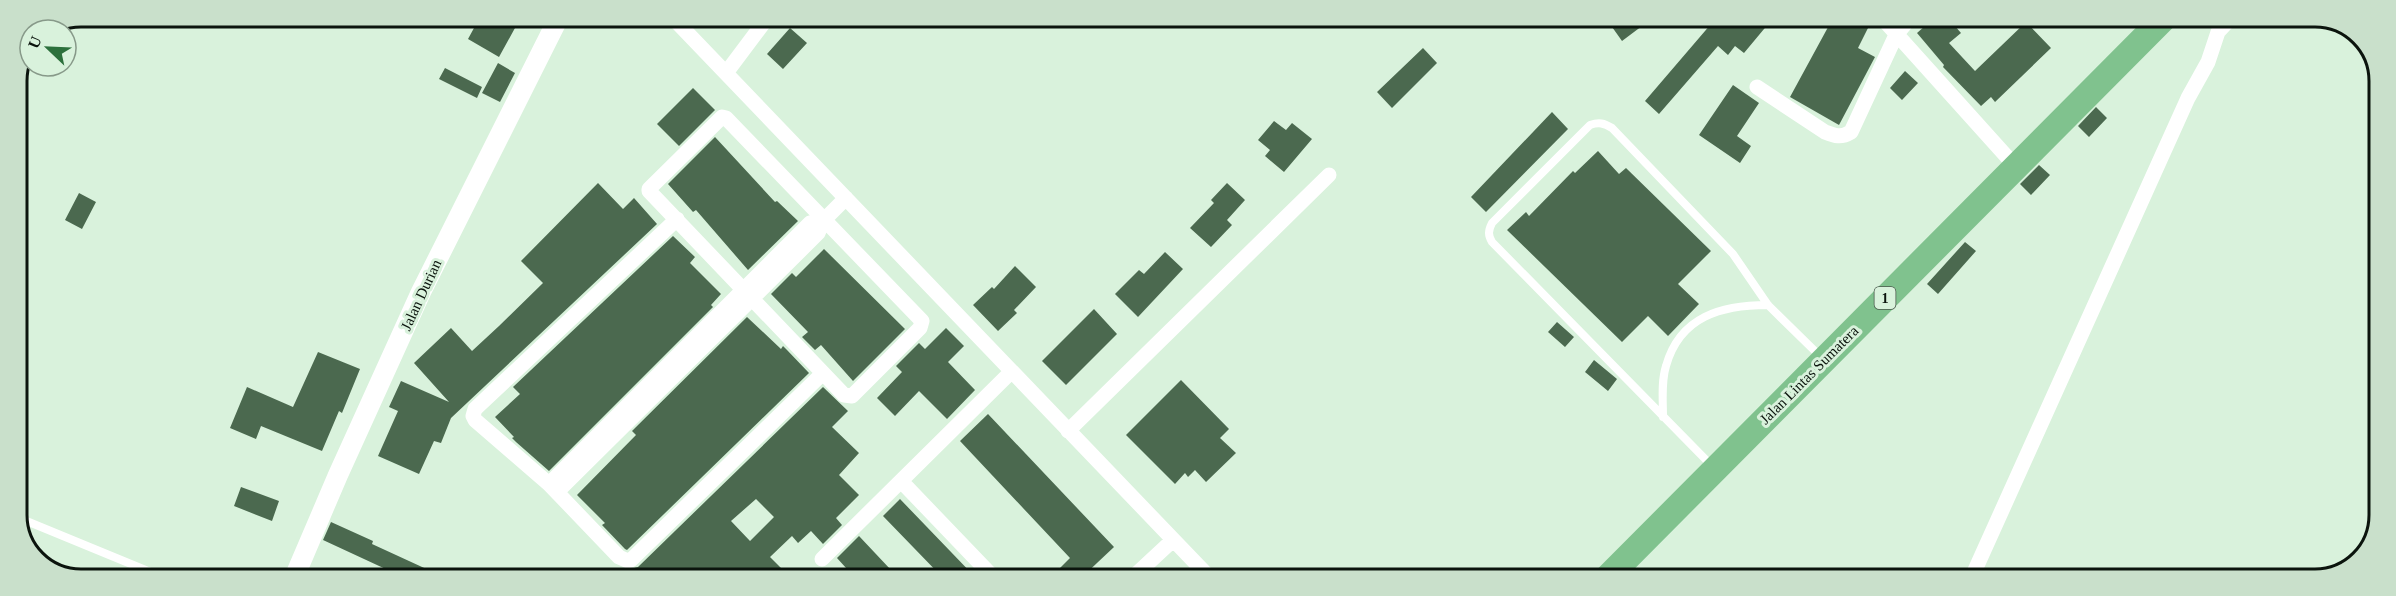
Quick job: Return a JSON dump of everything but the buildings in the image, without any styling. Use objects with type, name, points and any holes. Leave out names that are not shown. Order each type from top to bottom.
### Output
[{"type":"highway","name":"Jalan Lintas Sumatera","points":[[1616,569],[2155,27]]},
{"type":"street","name":"Jalan Durian","points":[[298,569],[421,292],[554,27]]},
{"type":"street","points":[[682,27],[1201,569]]},
{"type":"street","points":[[726,73],[760,27]]},
{"type":"street","points":[[1889,27],[2016,166]]},
{"type":"street","points":[[1757,87],[1825,132],[1844,136],[1851,132],[1896,35],[1903,27]]},
{"type":"street","points":[[1976,569],[2183,108],[2208,62],[2215,39],[2224,27]]},
{"type":"street","points":[[722,117],[726,118],[923,324],[849,398],[676,219],[649,189],[722,117]]},
{"type":"street","points":[[1068,431],[1329,175]]},
{"type":"street","points":[[553,488],[749,295],[818,233],[823,221],[846,198]]},
{"type":"street","points":[[676,219],[474,413],[475,420],[553,488],[619,557],[627,561],[631,560],[824,373]]},
{"type":"street","points":[[822,559],[1011,372]]},
{"type":"street","points":[[901,481],[985,569]]},
{"type":"street","points":[[1142,569],[1173,540]]},
{"type":"lane","points":[[1714,469],[1488,236],[1492,224],[1590,125],[1598,122],[1612,128],[1733,254],[1768,305],[1824,360]]},
{"type":"lane","points":[[1663,417],[1666,366],[1674,347],[1687,329],[1707,314],[1723,309],[1768,305]]},
{"type":"lane","points":[[27,521],[143,569]]}]
